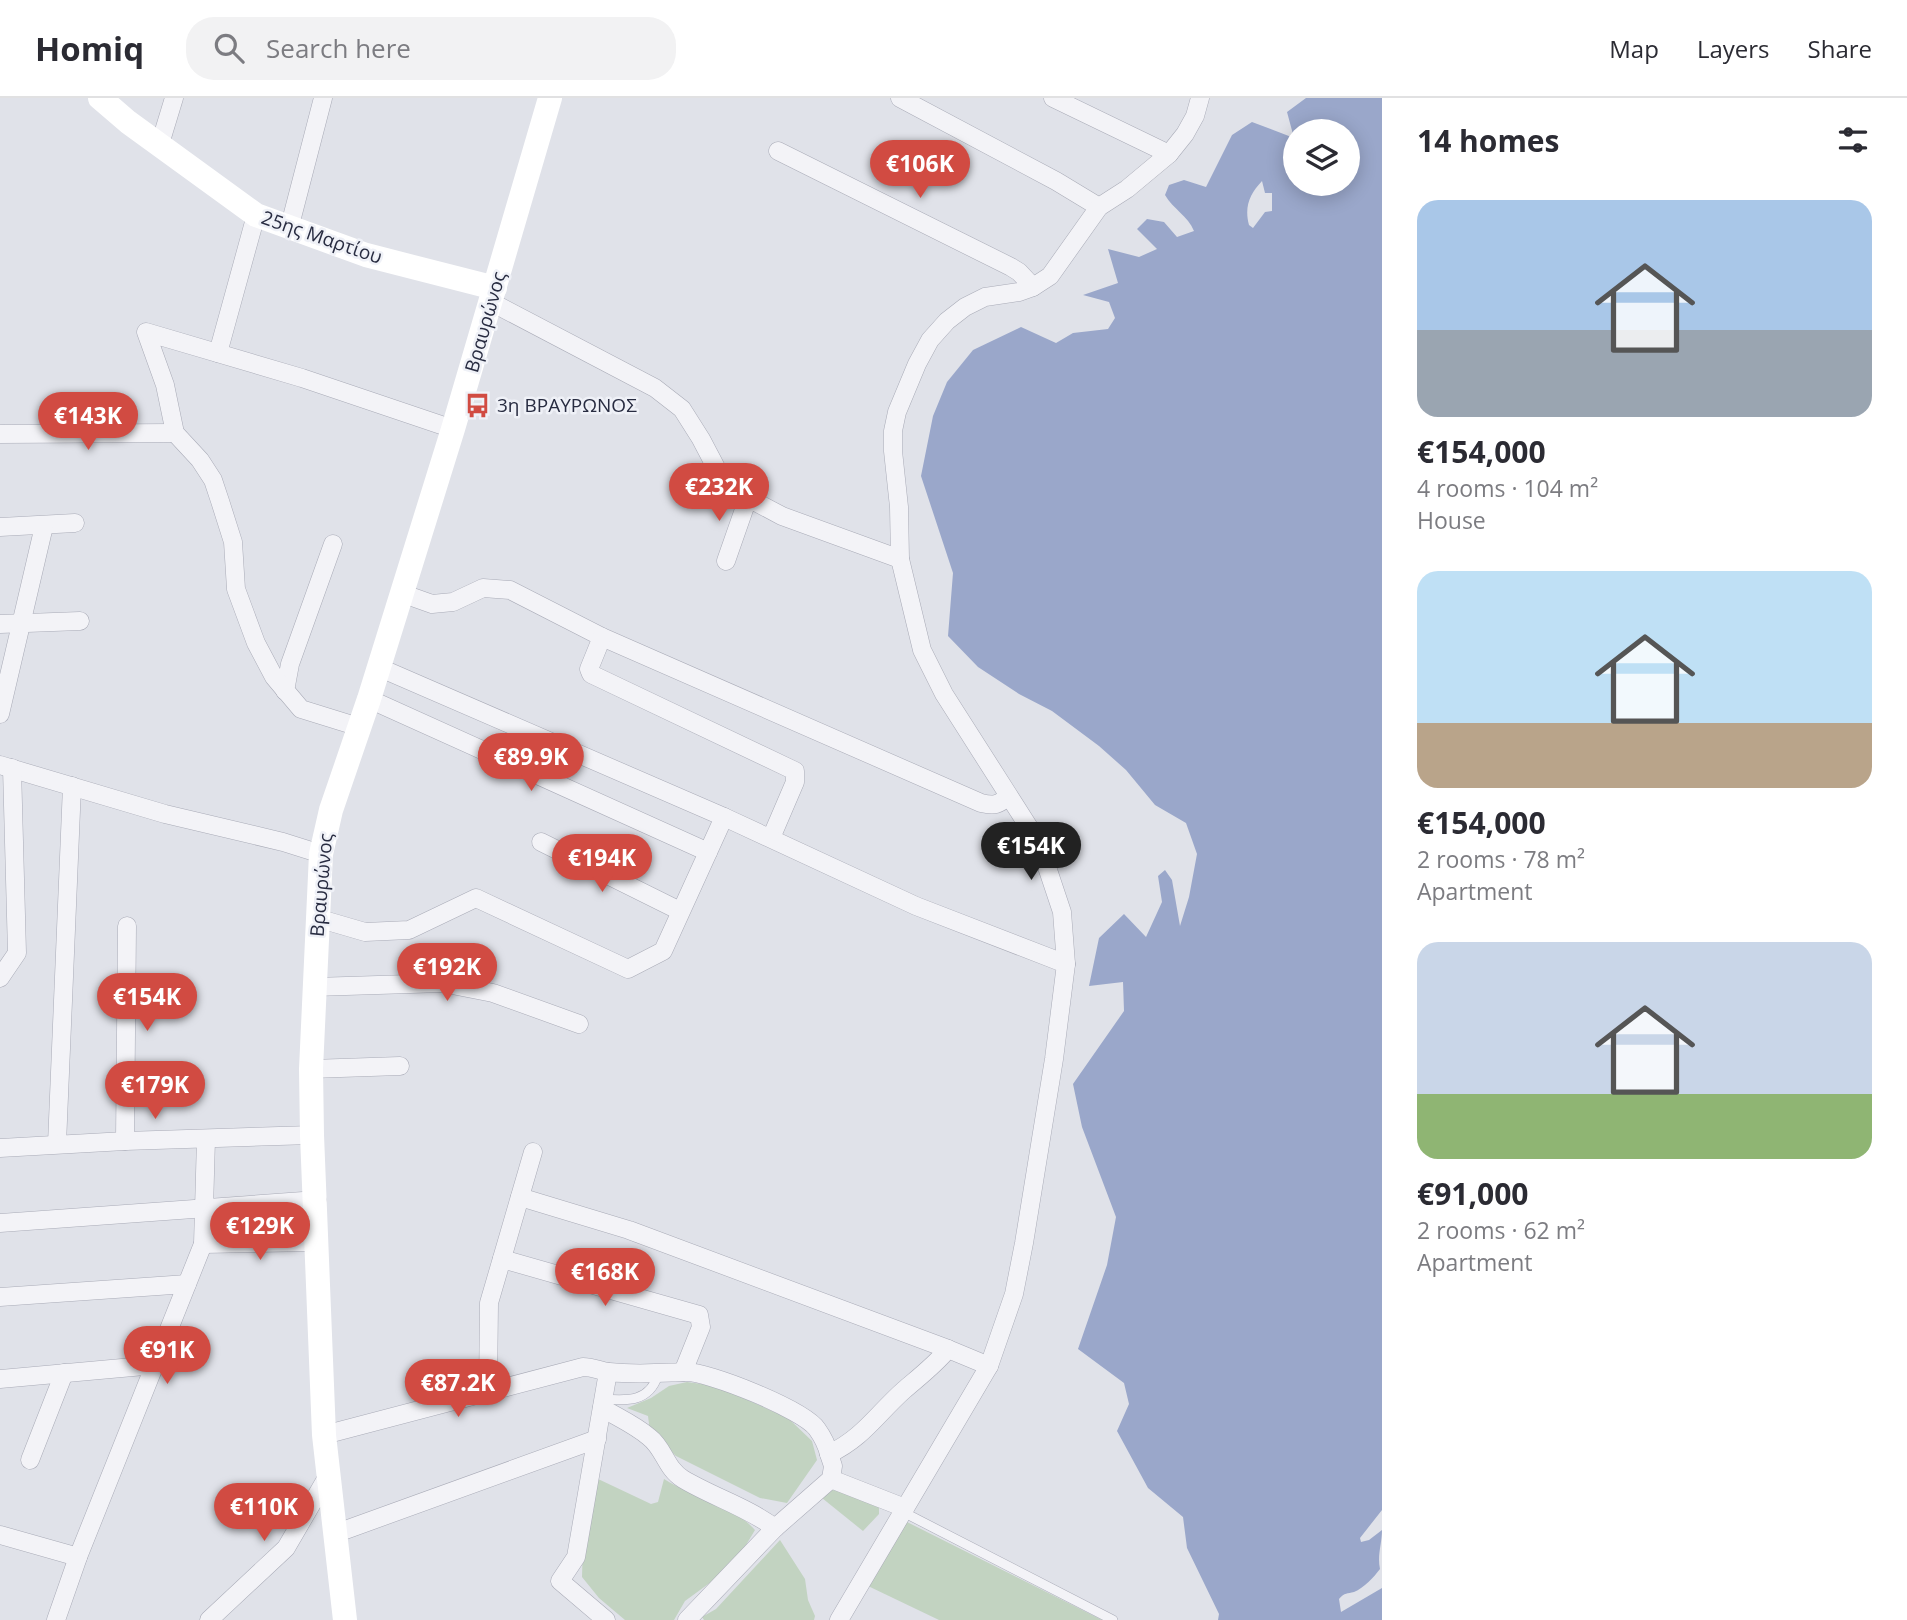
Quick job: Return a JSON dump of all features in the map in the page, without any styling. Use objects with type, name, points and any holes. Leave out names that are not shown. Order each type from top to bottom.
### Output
[{"type":"main road","name":"25ης Μαρτίου","points":[[100,98],[128,122],[256,215],[366,255],[493,295]]},
{"type":"main road","name":"Βραυρώνος","points":[[345,1620],[324,1435],[313,1135],[311,1069],[321,854],[331,810],[369,699],[453,429],[550,98]]},
{"type":"street","points":[[160,144],[174,98]]},
{"type":"street","points":[[289,229],[323,98]]},
{"type":"street","points":[[900,98],[1056,181],[1099,207]]},
{"type":"street","points":[[1053,98],[1169,154]]},
{"type":"street","points":[[839,1620],[989,1366],[1014,1294],[1054,1059],[1066,964],[1062,912],[1038,843],[944,694],[922,650],[900,559],[893,431],[906,385],[930,340],[947,321],[965,307],[985,298],[1019,292],[1050,276],[1099,207],[1134,184],[1169,154],[1190,125],[1200,98]]},
{"type":"street","points":[[778,151],[1011,267],[1033,287]]},
{"type":"street","points":[[218,353],[256,215]]},
{"type":"street","points":[[493,295],[655,388],[682,409],[722,479],[748,498],[782,516],[900,559]]},
{"type":"street","points":[[359,727],[301,709],[274,677],[243,613],[236,589],[233,542],[213,480],[200,460],[176,433],[165,385],[146,332],[380,403],[453,429]]},
{"type":"street","points":[[0,434],[176,433]]},
{"type":"street","points":[[726,561],[748,498]]},
{"type":"street","points":[[0,527],[75,523]]},
{"type":"street","points":[[0,714],[44,526]]},
{"type":"street","points":[[285,691],[290,664],[333,544]]},
{"type":"street","points":[[401,593],[432,604],[453,602],[483,587],[510,590],[602,637],[981,803],[994,806],[1002,803],[1008,796]]},
{"type":"street","points":[[0,624],[80,621]]},
{"type":"street","points":[[602,637],[589,669],[591,674],[795,771],[795,782],[771,838]]},
{"type":"street","points":[[378,667],[724,817],[916,906],[1066,964]]},
{"type":"street","points":[[369,699],[708,852]]},
{"type":"street","points":[[0,978],[17,953],[6,766],[165,814],[283,842],[321,854]]},
{"type":"street","points":[[57,1144],[72,786]]},
{"type":"street","points":[[317,918],[365,932],[410,930],[476,898],[628,969],[663,951],[724,817]]},
{"type":"street","points":[[541,842],[680,911]]},
{"type":"street","points":[[125,1140],[127,926]]},
{"type":"street","points":[[314,987],[443,983],[493,993],[579,1024]]},
{"type":"street","points":[[311,1069],[400,1066]]},
{"type":"street","points":[[0,1148],[125,1140],[313,1135]]},
{"type":"street","points":[[56,1620],[78,1557],[203,1244],[206,1139]]},
{"type":"street","points":[[488,1392],[489,1303],[533,1152]]},
{"type":"street","points":[[520,1197],[629,1230],[989,1366]]},
{"type":"street","points":[[0,1223],[317,1200]]},
{"type":"street","points":[[203,1244],[317,1242]]},
{"type":"street","points":[[502,1259],[699,1315],[701,1327],[683,1372]]},
{"type":"street","points":[[0,1297],[187,1284]]},
{"type":"street","points":[[829,1454],[847,1445],[868,1429],[902,1391],[948,1349]]},
{"type":"street","points":[[0,1379],[155,1365]]},
{"type":"street","points":[[324,1435],[583,1367],[608,1372],[658,1375],[683,1372],[713,1378],[799,1414],[817,1429],[833,1466],[831,1479],[775,1528],[687,1620]]},
{"type":"street","points":[[606,1620],[560,1581],[576,1557],[608,1372]]},
{"type":"street","points":[[30,1460],[64,1373]]},
{"type":"street","points":[[603,1403],[650,1437],[661,1450],[669,1468],[681,1478],[762,1518],[775,1528]]},
{"type":"street","points":[[337,1533],[597,1439]]},
{"type":"street","points":[[209,1620],[286,1548],[329,1474]]},
{"type":"street","points":[[831,1479],[904,1510]]},
{"type":"street","points":[[0,1535],[78,1557]]},
{"type":"lane","points":[[603,1403],[628,1401],[649,1393],[658,1375]]},
{"type":"lane","points":[[904,1510],[1113,1620]]},
{"type":"green space","points":[[687,1382],[716,1386],[788,1418],[812,1441],[817,1460],[787,1503],[760,1498],[676,1456],[650,1432],[648,1416],[627,1408],[651,1398],[669,1386]]},
{"type":"green space","points":[[596,1478],[651,1504],[658,1502],[664,1479],[735,1513],[755,1530],[726,1571],[685,1601],[674,1620],[625,1620],[599,1598],[582,1577],[583,1542]]},
{"type":"green space","points":[[831,1490],[850,1491],[879,1504],[879,1514],[863,1531],[822,1498]]},
{"type":"green space","points":[[907,1522],[1102,1620],[939,1620],[868,1586]]},
{"type":"green space","points":[[780,1540],[805,1579],[814,1620],[704,1620],[702,1617],[716,1609]]},
{"type":"water","points":[[1306,98],[1382,98],[1382,1510],[1360,1538],[1361,1542],[1369,1540],[1382,1530],[1380,1569],[1361,1588],[1339,1599],[1341,1612],[1382,1588],[1382,1620],[1218,1620],[1219,1614],[1187,1548],[1183,1517],[1148,1488],[1117,1431],[1129,1404],[1124,1383],[1078,1349],[1107,1265],[1116,1217],[1082,1127],[1073,1084],[1124,1011],[1123,982],[1089,986],[1099,938],[1124,914],[1146,937],[1162,902],[1158,876],[1165,870],[1172,880],[1180,926],[1197,854],[1186,823],[1155,805],[1126,770],[1099,746],[1052,711],[1019,694],[978,667],[948,636],[953,573],[921,476],[933,416],[947,382],[973,350],[1021,327],[1056,343],[1073,333],[1108,329],[1115,318],[1109,302],[1083,295],[1118,283],[1108,249],[1139,257],[1157,249],[1137,229],[1147,219],[1164,222],[1177,237],[1194,231],[1165,195],[1169,185],[1184,180],[1206,187],[1232,135],[1252,122],[1283,134],[1283,196],[1360,196],[1360,119],[1289,119],[1287,112]],"holes":[[[1262,181],[1265,193],[1272,193],[1272,211],[1265,212],[1253,228],[1249,225],[1248,206],[1251,196]]]},
{"type":"place","name":"3η ΒΡΑΥΡΩΝΟΣ","points":[[477,405]]}]
